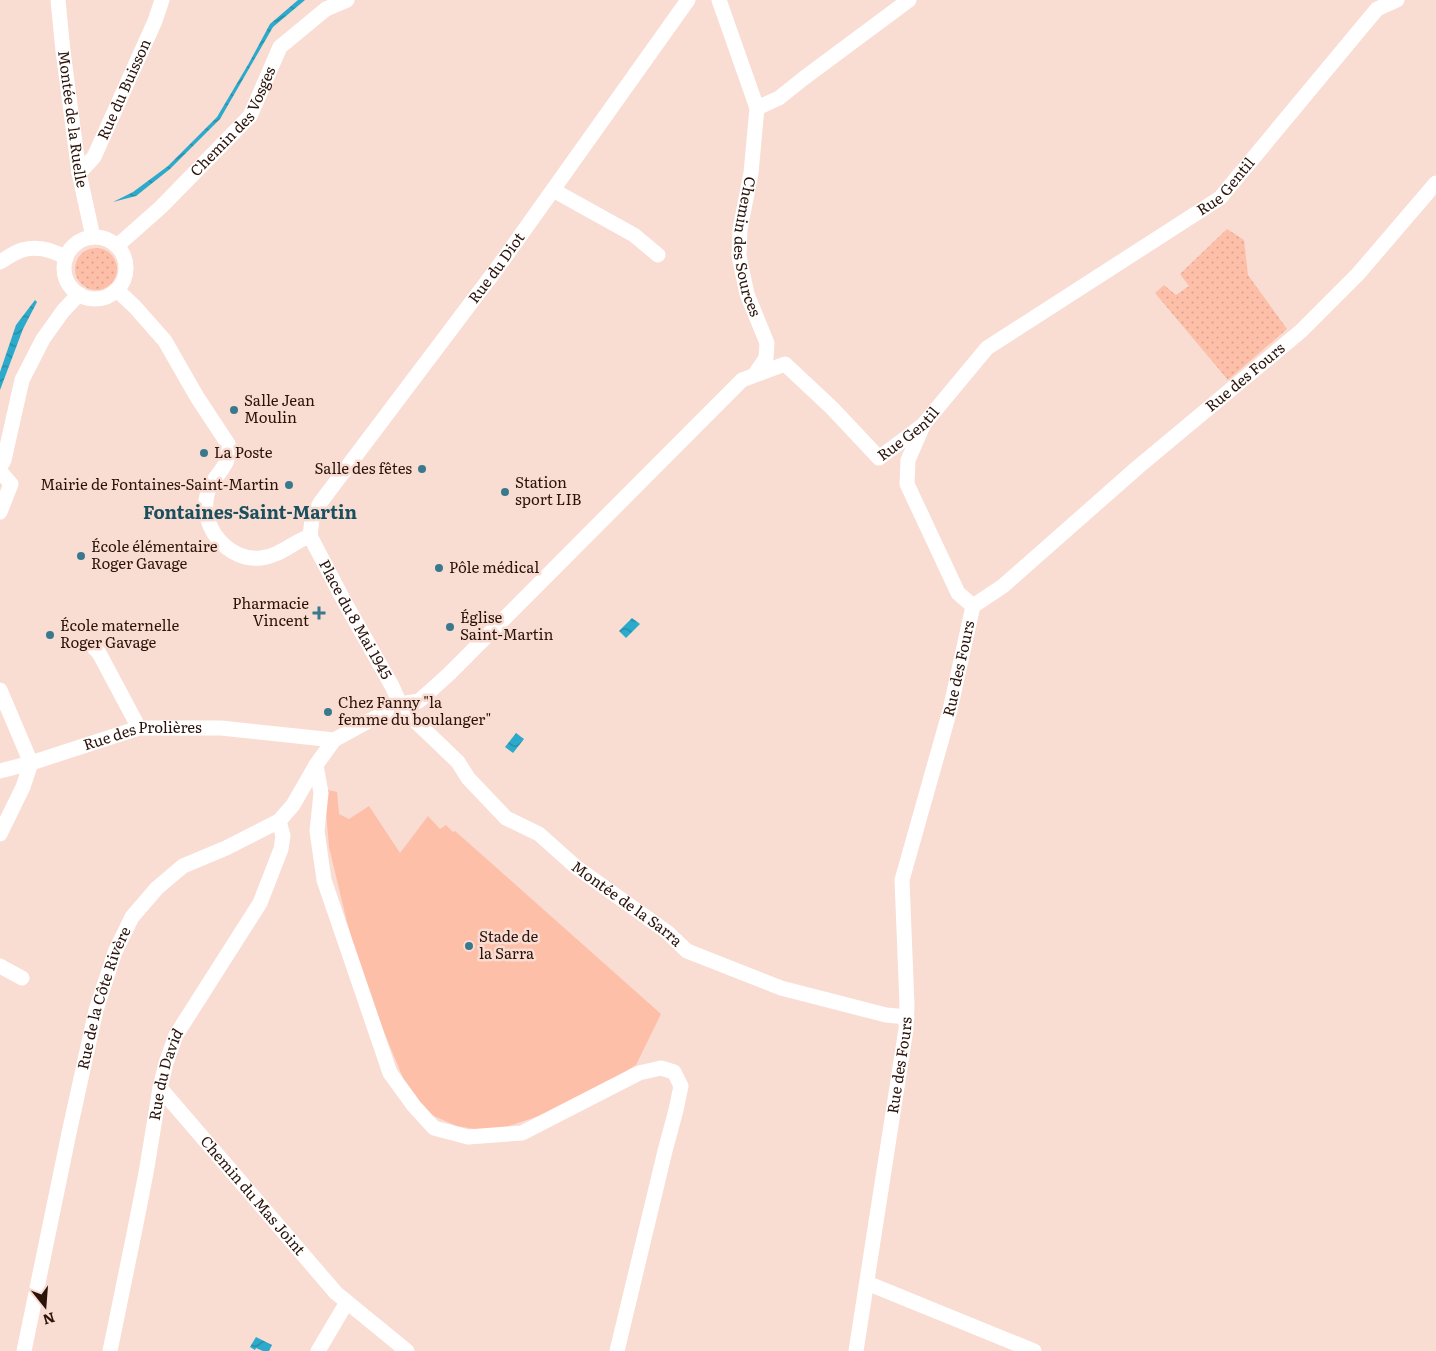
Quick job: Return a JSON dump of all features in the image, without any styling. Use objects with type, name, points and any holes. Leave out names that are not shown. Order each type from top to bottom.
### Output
[{"type":"street","name":"Montée de la Ruelle","points":[[58,0],[79,173],[93,237]]},
{"type":"street","name":"Rue du Buisson","points":[[79,173],[94,157],[155,21],[162,0]]},
{"type":"street","name":"Chemin des Vosges","points":[[117,246],[161,207],[250,116],[280,47],[326,9],[347,0]]},
{"type":"street","name":"Rue du Diot","points":[[310,536],[312,519],[320,503],[498,267],[688,0]]},
{"type":"street","name":"Chemin des Sources","points":[[719,0],[757,108],[750,173],[740,229],[739,256],[747,294],[767,342],[766,358],[755,374]]},
{"type":"street","points":[[757,108],[780,98],[909,0]]},
{"type":"street","name":"Rue Gentil","points":[[334,740],[400,704],[419,701],[449,674],[742,380],[785,364],[832,408],[879,458],[923,424],[987,348],[1220,198],[1377,10],[1397,0]]},
{"type":"street","name":"Rue des Fours","points":[[856,1351],[907,1017],[902,880],[950,710],[973,606],[1003,586],[1138,467],[1301,331],[1358,274],[1436,183]]},
{"type":"street","points":[[553,190],[634,235],[658,254]]},
{"type":"street","points":[[93,237],[110,241],[117,246],[123,254],[126,263],[126,273],[123,283],[117,290],[108,296],[98,299],[88,298],[71,288],[66,279],[64,268],[66,258],[74,245],[83,239],[93,237]]},
{"type":"street","points":[[0,262],[22,250],[37,249],[53,250],[66,258]]},
{"type":"street","points":[[117,290],[135,306],[165,341],[228,444],[230,453],[227,464],[215,478],[207,495],[206,510],[208,522],[214,535],[225,546],[248,558],[262,558],[278,553],[300,539],[310,536]]},
{"type":"street","points":[[0,512],[11,484],[0,469],[4,460],[22,380],[43,339],[63,311],[79,294]]},
{"type":"street","points":[[923,424],[908,460],[907,484],[958,593],[973,606]]},
{"type":"street","name":"Place du 8 Mai 1945","points":[[310,536],[400,704]]},
{"type":"street","points":[[94,648],[99,653],[139,728]]},
{"type":"street","points":[[0,690],[30,763],[23,787],[0,834]]},
{"type":"street","name":"Montée de la Sarra","points":[[400,704],[458,762],[468,778],[506,818],[539,834],[576,867],[667,932],[687,951],[781,988],[886,1015],[907,1017]]},
{"type":"street","name":"Rue des Prolières","points":[[0,770],[30,763],[139,728],[221,728],[334,740]]},
{"type":"street","name":"Rue de la Côte Rivère","points":[[24,1351],[96,1010],[115,952],[132,917],[157,888],[184,866],[226,848],[279,821],[292,805],[316,765],[334,740]]},
{"type":"street","points":[[316,765],[321,794],[317,831],[324,880],[390,1073],[414,1106],[434,1128],[468,1137],[522,1133],[639,1073],[662,1068],[674,1072],[681,1086],[617,1351]]},
{"type":"street","name":"Rue du David","points":[[110,1351],[166,1063],[176,1036],[260,903],[281,848],[283,836],[279,821]]},
{"type":"street","points":[[0,966],[22,978]]},
{"type":"street","name":"Chemin du Mas Joint","points":[[160,1088],[336,1293],[407,1351]]},
{"type":"street","points":[[866,1283],[1034,1351]]},
{"type":"street","points":[[318,1351],[347,1302]]},
{"type":"shaded area","points":[[1227,229],[1244,240],[1248,275],[1287,329],[1228,380],[1155,293],[1164,285],[1176,295],[1189,286],[1180,274]]},
{"type":"shaded area","points":[[96,248],[111,254],[117,269],[111,284],[96,290],[81,284],[75,269],[81,254]]},
{"type":"shaded area","name":"Stade de la Sarra","points":[[324,789],[337,792],[339,814],[349,819],[369,806],[400,853],[428,816],[440,829],[446,825],[453,832],[455,831],[661,1014],[636,1065],[579,1100],[503,1128],[481,1130],[457,1126],[427,1113],[406,1085],[360,970],[329,847]]},
{"type":"water","points":[[298,0],[305,0],[273,27],[220,119],[170,169],[136,196],[113,202],[133,192],[168,166],[217,117],[270,24]]},
{"type":"water","points":[[35,300],[37,302],[23,329],[0,390],[0,372],[16,325]]},
{"type":"water","points":[[632,618],[640,624],[626,638],[619,631]]},
{"type":"water","points":[[516,733],[524,739],[513,753],[505,747]]},
{"type":"water","points":[[256,1337],[272,1345],[269,1351],[256,1348],[255,1350],[250,1347]]},
{"type":"place","name":"Salle Jean Moulin","points":[[234,410]]},
{"type":"place","name":"La Poste","points":[[204,453]]},
{"type":"place","name":"Salle des fêtes","points":[[422,469]]},
{"type":"place","name":"Mairie de Fontaines-Saint-Martin","points":[[289,485]]},
{"type":"place","name":"Station sport LIB","points":[[505,492]]},
{"type":"place","name":"École élémentaire Roger Gavage","points":[[81,556]]},
{"type":"place","name":"Pôle médical","points":[[439,568]]},
{"type":"place","name":"Pharmacie Vincent","points":[[319,613]]},
{"type":"place","name":"Église Saint-Martin","points":[[450,627]]},
{"type":"place","name":"École maternelle Roger Gavage","points":[[50,635]]},
{"type":"place","name":"Chez Fanny \"la femme du boulanger\"","points":[[328,712]]},
{"type":"place","name":"Stade de la Sarra","points":[[469,946]]},
{"type":"district","name":"Fontaines-Saint-Martin","points":[[250,513]]}]
